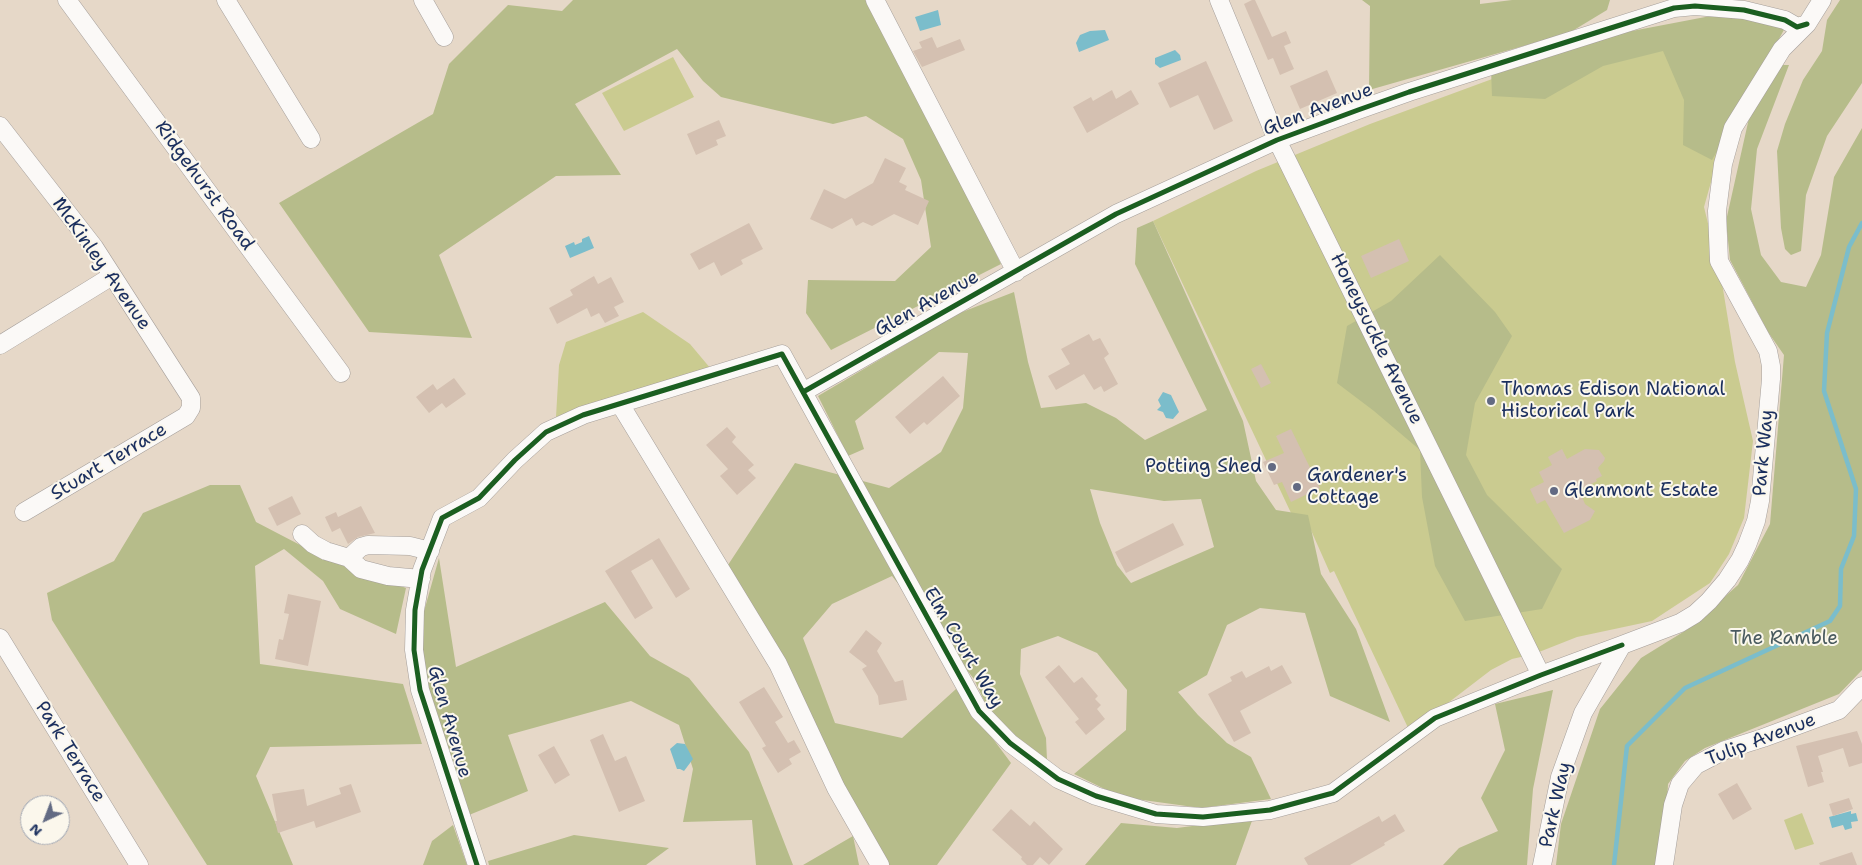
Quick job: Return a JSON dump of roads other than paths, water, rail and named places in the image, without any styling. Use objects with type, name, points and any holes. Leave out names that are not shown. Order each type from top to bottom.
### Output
[{"type":"street","name":"Ridgehurst Road","points":[[67,0],[340,373]]},
{"type":"street","points":[[226,0],[311,139]]},
{"type":"street","points":[[423,0],[444,37]]},
{"type":"street","points":[[876,0],[1016,272]]},
{"type":"street","name":"Honeysuckle Avenue","points":[[1219,0],[1277,140],[1542,675]]},
{"type":"street","name":"Park Way","points":[[1542,865],[1560,777],[1576,731],[1583,713],[1622,645],[1680,623],[1695,614],[1727,580],[1748,545],[1756,521],[1762,482],[1771,379],[1770,366],[1768,351],[1719,261],[1717,211],[1723,164],[1733,128],[1782,49],[1806,24],[1822,0]]},
{"type":"street","name":"Glen Avenue","points":[[477,865],[420,690],[414,650],[416,610],[421,579],[442,518],[479,498],[515,460],[546,432],[583,416],[782,354],[803,392],[1116,214],[1277,140],[1409,92],[1674,8],[1695,6],[1744,10],[1785,20],[1797,27],[1806,24]]},
{"type":"street","name":"McKinley Avenue","points":[[3,136],[94,247],[191,398],[191,408]]},
{"type":"street","points":[[0,345],[112,276]]},
{"type":"street","name":"Elm Court Way","points":[[803,392],[979,711],[1010,743],[1058,779],[1096,796],[1156,814],[1203,817],[1270,810],[1333,793],[1435,718],[1622,645]]},
{"type":"street","points":[[620,404],[778,664],[836,788],[880,865]]},
{"type":"street","name":"Stuart Terrace","points":[[24,512],[186,416],[191,408]]},
{"type":"street","points":[[302,534],[313,544],[326,551],[349,558],[361,569],[388,576],[421,579]]},
{"type":"street","points":[[349,558],[361,547],[368,544],[403,546],[430,551]]},
{"type":"street","name":"Park Terrace","points":[[0,638],[139,865]]},
{"type":"street","name":"Tulip Avenue","points":[[1664,865],[1672,805],[1680,784],[1696,765],[1725,750],[1839,710],[1862,686]]},
{"type":"water","points":[[938,10],[941,25],[920,31],[915,17]]},
{"type":"water","points":[[1105,30],[1109,40],[1079,52],[1076,43],[1080,35],[1090,31]]},
{"type":"water","points":[[1175,50],[1180,55],[1181,60],[1160,68],[1155,64],[1155,58]]},
{"type":"water","points":[[589,236],[594,248],[570,258],[565,246],[574,242],[575,245]]},
{"type":"water","points":[[1163,392],[1171,395],[1179,412],[1173,419],[1166,418],[1163,412],[1157,410],[1161,406],[1158,400]]},
{"type":"water","points":[[677,743],[685,744],[693,759],[684,771],[677,769],[670,749]]},
{"type":"water","points":[[1851,811],[1851,814],[1856,813],[1858,821],[1851,822],[1852,828],[1845,830],[1843,825],[1832,828],[1829,817]]},
{"type":"waterway","points":[[1614,865],[1627,746],[1685,688],[1830,621],[1840,606],[1841,569],[1854,536],[1856,489],[1824,391],[1827,333],[1849,247],[1862,223]]},
{"type":"place","name":"Thomas Edison National Historical Park","points":[[1491,401]]},
{"type":"place","name":"Potting Shed","points":[[1272,467]]},
{"type":"place","name":"Gardener's Cottage","points":[[1297,487]]},
{"type":"place","name":"Glenmont Estate","points":[[1554,491]]},
{"type":"park label","name":"The Ramble","points":[[1784,639]]}]
